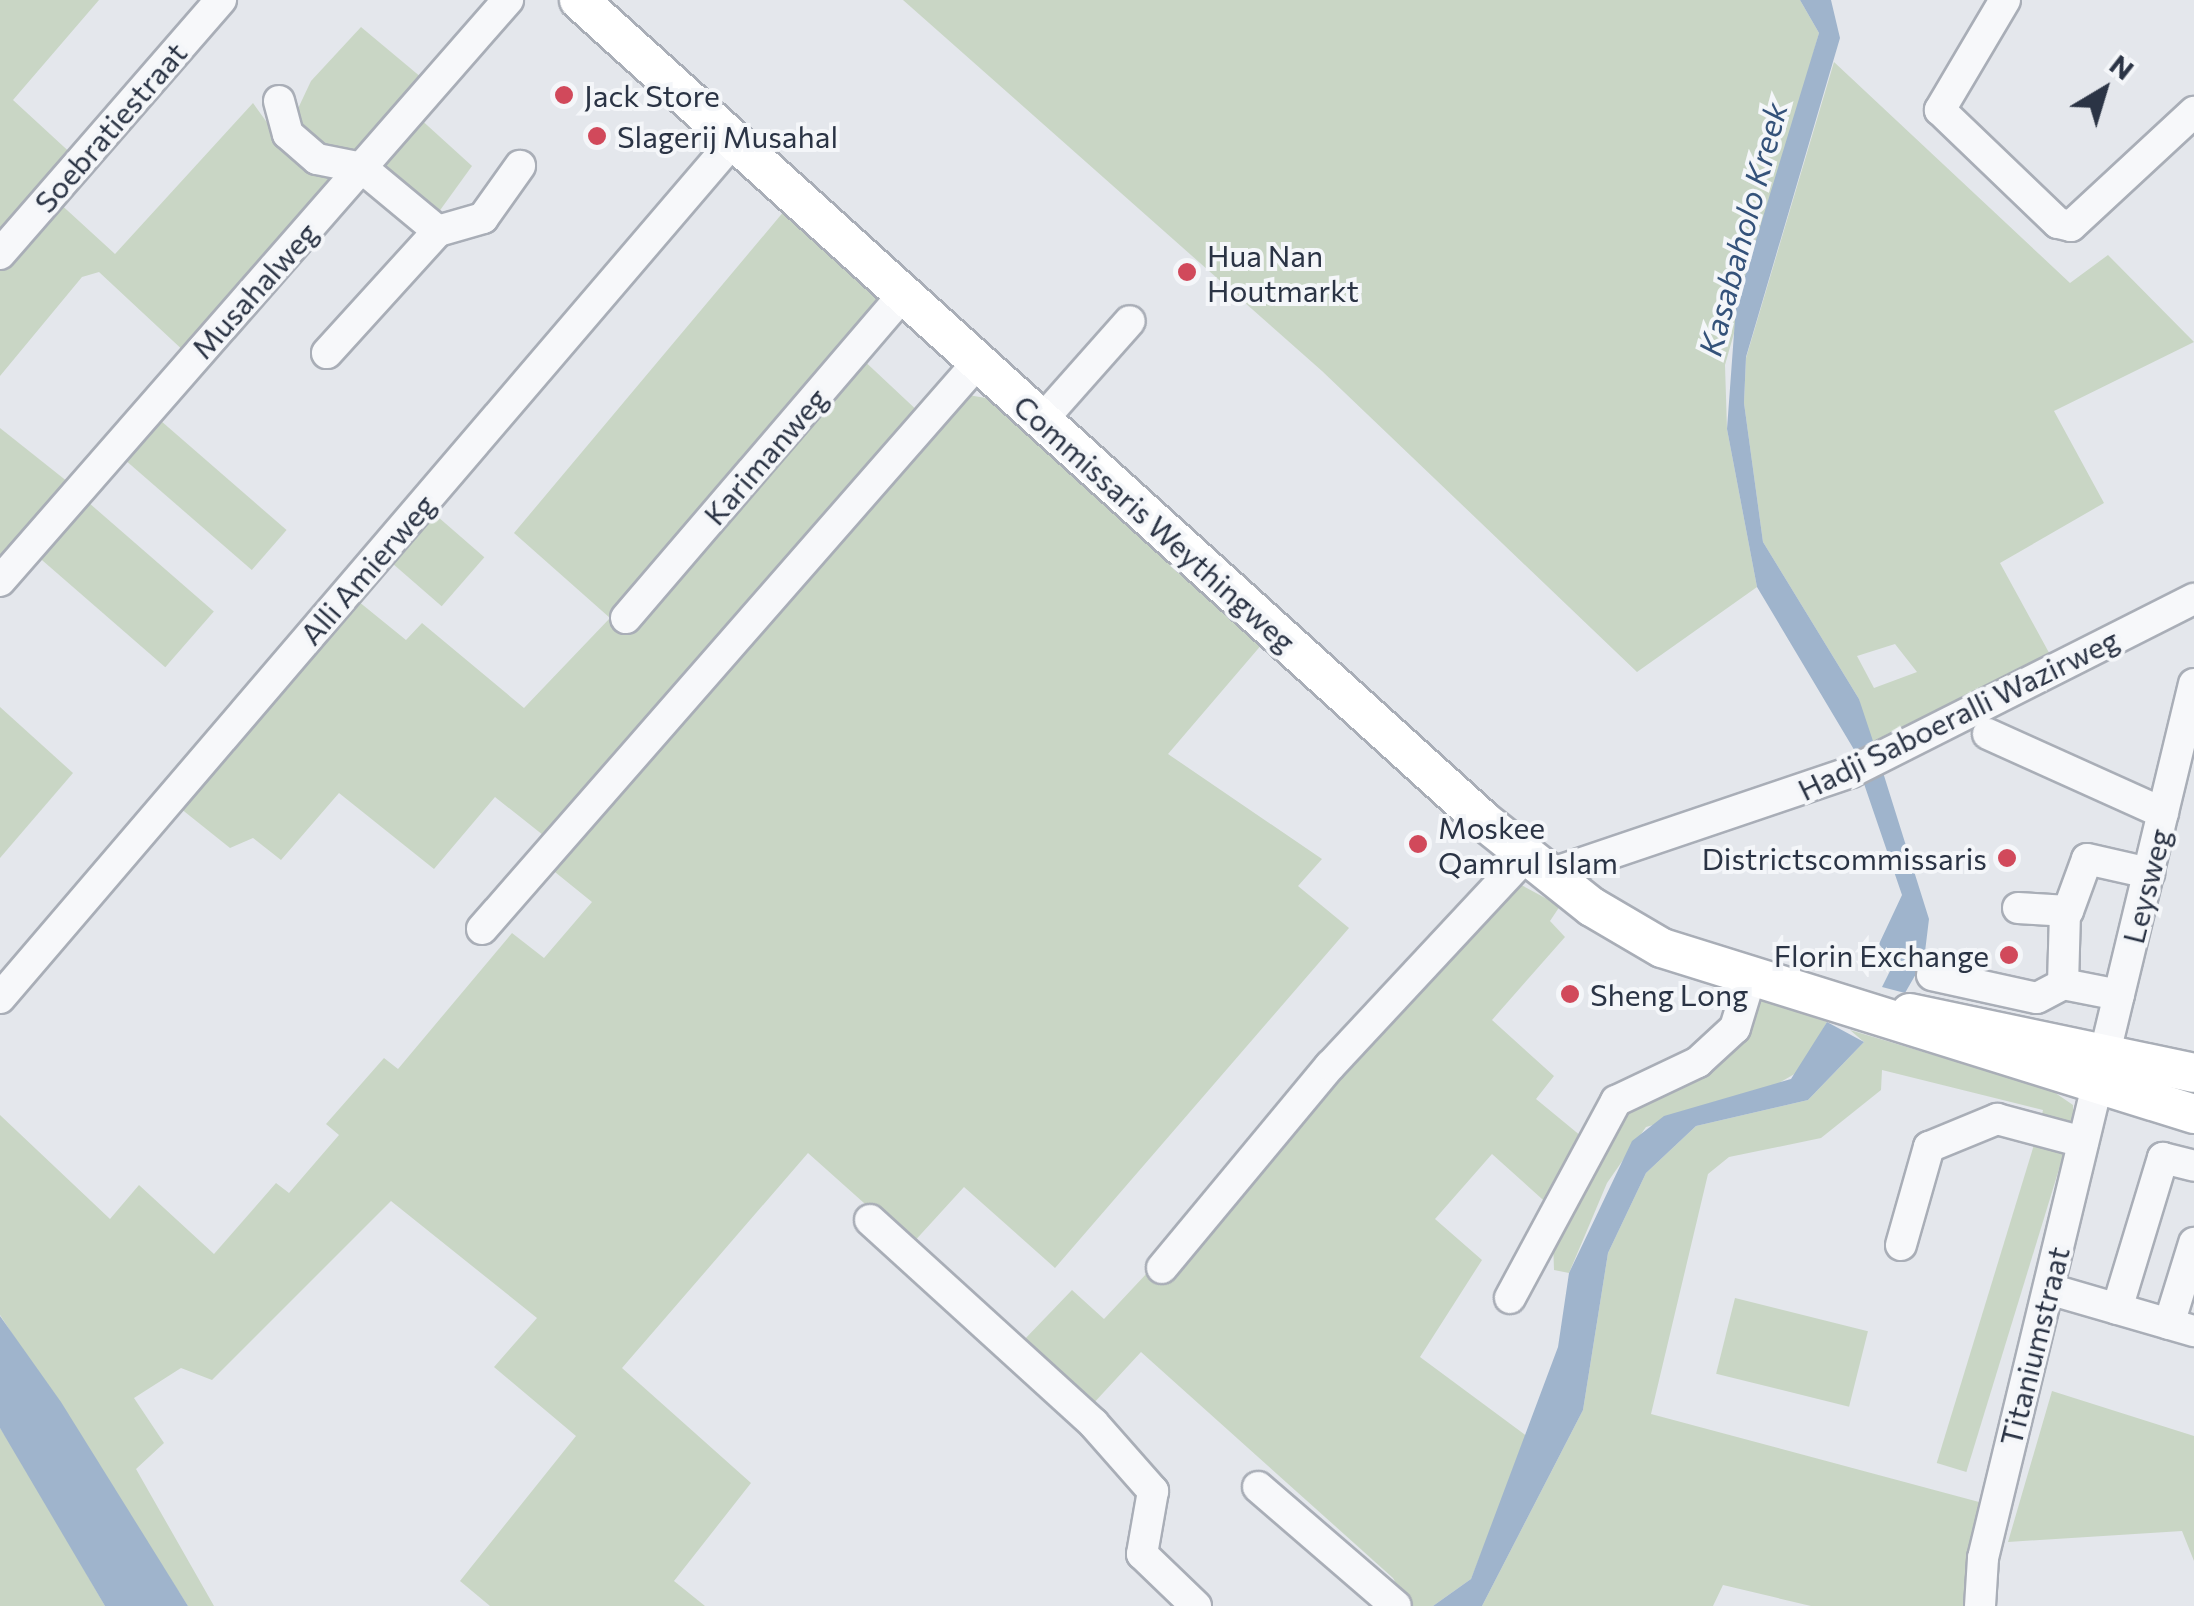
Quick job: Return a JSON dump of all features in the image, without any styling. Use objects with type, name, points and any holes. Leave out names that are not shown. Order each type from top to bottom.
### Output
[{"type":"main road","name":"Commissaris Weythingweg","points":[[578,0],[1536,866],[1662,948],[1760,982]]},
{"type":"main road","points":[[1760,982],[2106,1048],[2194,1073]]},
{"type":"main road","points":[[1760,982],[2194,1114]]},
{"type":"street","name":"Soebratiestraat","points":[[0,254],[220,0]]},
{"type":"street","name":"Musahalweg","points":[[0,581],[508,0]]},
{"type":"street","points":[[2005,0],[1940,110],[2058,223],[2071,226],[2194,112]]},
{"type":"street","points":[[279,101],[288,134],[317,159],[362,168],[438,231]]},
{"type":"street","name":"Alli Amierweg","points":[[0,998],[734,140]]},
{"type":"street","points":[[327,353],[438,231],[483,218],[520,166]]},
{"type":"street","name":"Karimanweg","points":[[626,618],[904,294]]},
{"type":"street","points":[[1042,420],[1130,321]]},
{"type":"street","points":[[482,928],[978,362]]},
{"type":"street","name":"Hadji Saboeralli Wazirweg","points":[[1536,866],[1851,772],[2194,598]]},
{"type":"street","name":"Leysweg","points":[[2096,1087],[2194,684]]},
{"type":"street","points":[[1988,734],[2163,813]]},
{"type":"street","points":[[2063,984],[2065,913],[2087,859],[2149,873]]},
{"type":"street","points":[[1162,1268],[1330,1066],[1536,866]]},
{"type":"street","points":[[2018,908],[2065,913]]},
{"type":"street","points":[[1932,975],[2037,998],[2063,984],[2119,995]]},
{"type":"street","points":[[1510,1298],[1616,1101],[1698,1062],[1734,1028],[1760,982]]},
{"type":"street","name":"Titaniumstraat","points":[[1980,1606],[1983,1558],[2096,1087]]},
{"type":"street","points":[[1901,1245],[1928,1147],[1997,1119],[2082,1142]]},
{"type":"street","points":[[2117,1309],[2163,1158],[2194,1166]]},
{"type":"street","points":[[870,1220],[1093,1423],[1153,1491],[1142,1554],[1196,1606]]},
{"type":"street","points":[[2048,1289],[2182,1327],[2194,1244]]},
{"type":"street","points":[[1258,1488],[1396,1606]]},
{"type":"green space","points":[[0,0],[99,0],[13,100],[76,158],[9,235],[0,227]]},
{"type":"green space","points":[[903,0],[1800,0],[1819,33],[1725,365],[1727,429],[1757,587],[1637,672],[1322,371]]},
{"type":"green space","points":[[361,27],[428,83],[355,164],[318,151],[294,117],[311,81]]},
{"type":"green space","points":[[1834,62],[2070,283],[2108,255],[2194,342],[2054,411],[2104,503],[2000,563],[2053,660],[1870,753],[1859,699],[1763,542],[1744,403],[1746,358]],"holes":[[[1895,644],[1917,672],[1874,688],[1857,656]]]},
{"type":"green space","points":[[253,103],[276,135],[341,182],[187,354],[99,272],[82,277],[0,376],[0,266],[56,200],[115,254]]},
{"type":"green space","points":[[417,116],[472,166],[433,220],[376,163]]},
{"type":"green space","points":[[785,210],[888,302],[859,356],[922,415],[548,839],[495,797],[434,869],[339,793],[281,860],[253,838],[230,848],[175,804],[353,597],[406,640],[422,623],[524,708],[610,618],[514,533]]},
{"type":"green space","points":[[968,395],[992,399],[1263,643],[1168,754],[1322,859],[1298,886],[1349,928],[1055,1268],[964,1187],[911,1245],[808,1153],[622,1368],[751,1483],[674,1581],[705,1606],[490,1606],[460,1581],[576,1436],[494,1367],[537,1318],[391,1201],[212,1380],[181,1368],[134,1398],[164,1443],[136,1469],[214,1606],[188,1606],[0,1315],[0,1115],[110,1219],[139,1185],[214,1254],[276,1183],[289,1193],[339,1135],[326,1124],[384,1058],[398,1069],[512,933],[544,958],[592,902],[550,868]]},
{"type":"green space","points":[[153,414],[287,530],[252,570],[118,454]]},
{"type":"green space","points":[[0,428],[73,486],[0,571]]},
{"type":"green space","points":[[81,496],[214,611],[165,667],[32,552]]},
{"type":"green space","points":[[430,510],[484,557],[442,606],[387,559]]},
{"type":"green space","points":[[0,707],[73,773],[0,858]]},
{"type":"green space","points":[[1514,881],[1560,906],[1550,921],[1565,937],[1492,1020],[1554,1076],[1536,1099],[1587,1141],[1552,1208],[1492,1154],[1435,1219],[1482,1260],[1420,1357],[1528,1437],[1471,1579],[1433,1606],[1408,1606],[1393,1578],[1141,1352],[1091,1406],[1022,1342],[1072,1290],[1104,1319]]},
{"type":"green space","points":[[1758,998],[1827,1022],[1798,1072],[1758,1095],[1646,1127],[1607,1183],[1569,1273],[1554,1270],[1553,1240],[1615,1117]]},
{"type":"green space","points":[[1850,1030],[2051,1090],[2073,1105],[2073,1124],[2040,1123],[2043,1110],[1882,1070],[1881,1090],[1821,1138],[1729,1157],[1708,1174],[1651,1414],[1979,1502],[1968,1606],[1811,1606],[1723,1585],[1713,1606],[1482,1606],[1583,1410],[1608,1253],[1646,1173],[1696,1126],[1808,1100],[1864,1042]]},
{"type":"green space","points":[[2037,1135],[2067,1144],[1966,1472],[1937,1463]]},
{"type":"green space","points":[[1735,1298],[1868,1331],[1849,1407],[1716,1374]]},
{"type":"green space","points":[[2052,1391],[2194,1436],[2194,1561],[2182,1531],[2008,1542]]},
{"type":"green space","points":[[0,1428],[23,1463],[105,1606],[0,1606]]},
{"type":"water","points":[[1800,0],[1831,0],[1840,38],[1746,357],[1744,403],[1763,542],[1859,699],[1873,741],[1859,758],[1757,587],[1727,429],[1736,306],[1819,33]]},
{"type":"water","points":[[1881,766],[1929,919],[1924,960],[1905,993],[1882,987],[1894,963],[1879,944],[1902,895],[1861,775]]},
{"type":"water","points":[[1827,1022],[1864,1042],[1808,1100],[1696,1126],[1646,1173],[1608,1253],[1583,1410],[1482,1606],[1433,1606],[1471,1579],[1558,1347],[1569,1273],[1632,1141],[1664,1116],[1791,1079]]},
{"type":"water","points":[[0,1316],[61,1402],[188,1606],[105,1606],[0,1428]]},
{"type":"place","name":"Jack Store","points":[[564,95]]},
{"type":"place","name":"Slagerij Musahal","points":[[597,136]]},
{"type":"place","name":"Hua Nan Houtmarkt","points":[[1187,272]]},
{"type":"place","name":"Moskee Qamrul Islam","points":[[1418,844]]},
{"type":"place","name":"Districtscommissaris","points":[[2007,858]]},
{"type":"place","name":"Florin Exchange","points":[[2009,955]]},
{"type":"place","name":"Sheng Long","points":[[1570,994]]},
{"type":"water label","name":"Kasabaholo Kreek","points":[[1742,229]]}]
